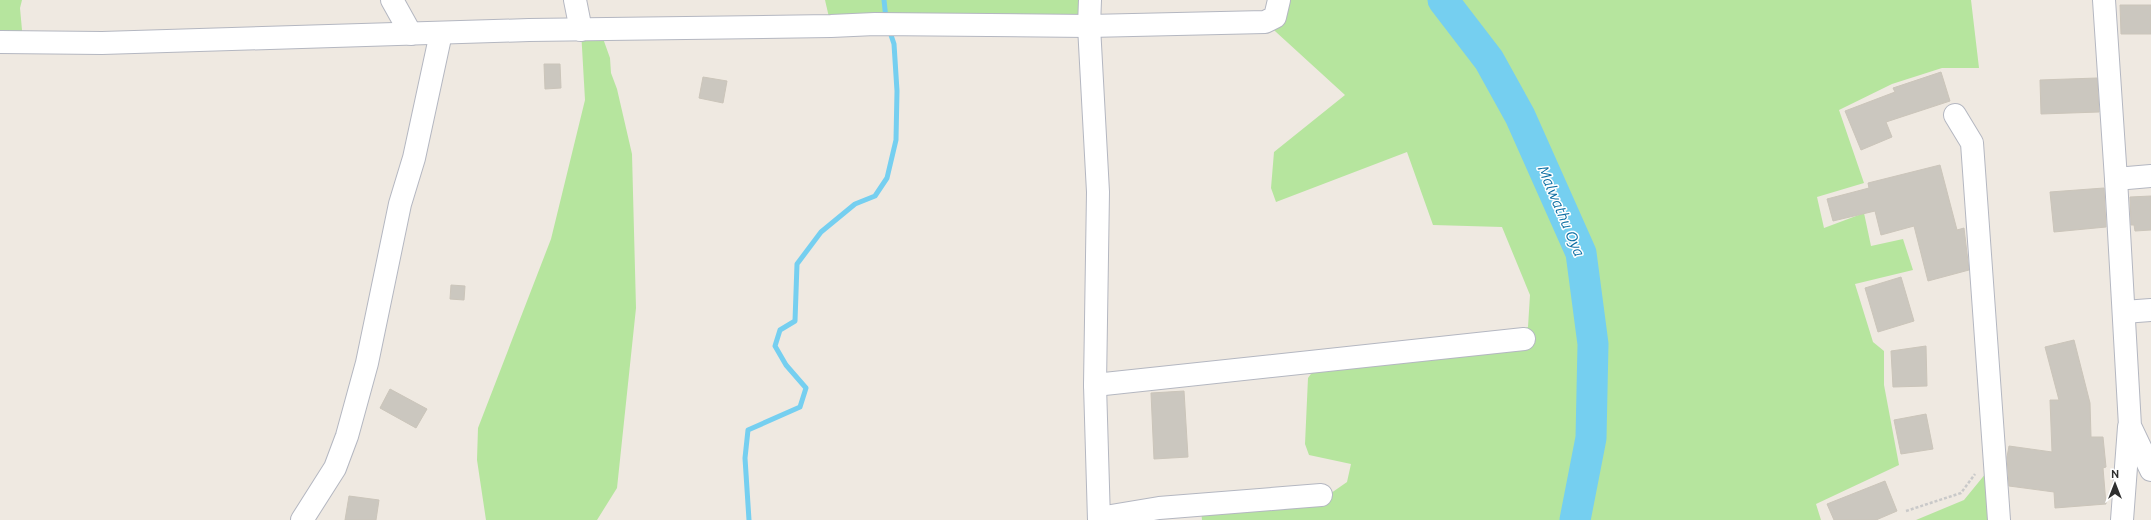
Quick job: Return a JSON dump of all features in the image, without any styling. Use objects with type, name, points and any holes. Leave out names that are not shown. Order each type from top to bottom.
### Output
[{"type":"street","points":[[392,0],[410,34]]},
{"type":"street","points":[[576,0],[581,30]]},
{"type":"street","points":[[1090,0],[1089,26],[1098,192],[1095,385],[1099,519],[1159,508],[1322,495]]},
{"type":"street","points":[[0,42],[102,43],[529,30],[823,27],[875,24],[1089,26],[1265,22],[1275,17],[1279,0]]},
{"type":"street","points":[[2104,0],[2130,426],[2122,520]]},
{"type":"street","points":[[302,520],[335,468],[347,436],[367,363],[400,204],[414,158],[441,33]]},
{"type":"street","points":[[1955,115],[1972,143],[1999,520]]},
{"type":"street","points":[[2116,179],[2151,176]]},
{"type":"street","points":[[2124,312],[2151,310]]},
{"type":"street","points":[[1095,385],[1524,339]]},
{"type":"street","points":[[2130,426],[2151,470]]},
{"type":"path","points":[[1906,511],[1961,493],[1995,448]]},
{"type":"green space","points":[[0,0],[22,0],[20,8],[23,41],[0,42]]},
{"type":"green space","points":[[825,0],[1090,0],[1089,26],[831,26]]},
{"type":"green space","points":[[1279,0],[1971,0],[1979,68],[1942,68],[1892,84],[1839,110],[1864,183],[1817,197],[1824,228],[1864,213],[1871,246],[1903,239],[1913,270],[1855,284],[1873,342],[1884,351],[1884,385],[1899,465],[1816,504],[1821,520],[1202,520],[1201,509],[1324,498],[1347,482],[1351,464],[1309,455],[1305,444],[1308,378],[1316,367],[1492,339],[1528,327],[1530,295],[1502,227],[1433,225],[1407,152],[1276,202],[1271,188],[1274,152],[1345,95],[1265,22]]},
{"type":"green space","points":[[581,30],[600,30],[610,58],[611,73],[617,89],[632,154],[636,308],[617,488],[597,520],[486,520],[477,460],[478,428],[551,239],[585,100]]},
{"type":"green space","points":[[1991,467],[1995,520],[1916,520],[1964,500]]},
{"type":"building","points":[[2120,5],[2151,5],[2151,34],[2121,34]]},
{"type":"building","points":[[544,64],[560,64],[561,88],[545,89]]},
{"type":"building","points":[[1941,72],[1950,101],[1886,122],[1892,137],[1861,150],[1845,111],[1895,92],[1893,88]]},
{"type":"building","points":[[703,77],[727,81],[723,103],[699,98]]},
{"type":"building","points":[[2097,78],[2099,112],[2041,114],[2040,80]]},
{"type":"building","points":[[1940,165],[1957,230],[1964,228],[1969,270],[1928,281],[1914,226],[1881,235],[1875,211],[1833,221],[1827,199],[1869,188],[1868,183]]},
{"type":"building","points":[[2104,188],[2106,227],[2054,232],[2050,192]]},
{"type":"building","points":[[2151,196],[2151,230],[2135,231],[2134,225],[2131,225],[2130,197]]},
{"type":"building","points":[[1901,277],[1914,321],[1878,332],[1865,288]]},
{"type":"building","points":[[451,285],[465,286],[464,300],[450,299]]},
{"type":"building","points":[[2074,340],[2090,403],[2091,437],[2103,437],[2106,467],[2103,468],[2106,504],[2055,508],[2054,492],[2009,486],[2007,457],[2009,446],[2052,452],[2050,400],[2059,400],[2045,347]]},
{"type":"building","points":[[1926,346],[1927,386],[1893,387],[1891,351]]},
{"type":"building","points":[[390,389],[427,409],[416,428],[380,408]]},
{"type":"building","points":[[1184,391],[1188,457],[1154,459],[1151,393]]},
{"type":"building","points":[[1926,414],[1933,449],[1901,454],[1894,420]]},
{"type":"building","points":[[1885,481],[1897,511],[1876,520],[1834,520],[1827,504]]},
{"type":"building","points":[[349,496],[379,500],[376,520],[345,520]]},
{"type":"waterway","points":[[884,0],[886,19]]},
{"type":"waterway","name":"Malwathu Oya","points":[[1443,0],[1489,60],[1520,116],[1581,253],[1593,344],[1591,438],[1575,520]]},
{"type":"waterway","points":[[749,520],[745,458],[748,430],[800,407],[806,388],[786,365],[775,346],[780,330],[795,321],[797,264],[821,232],[855,204],[875,196],[887,178],[896,140],[897,91],[894,44],[889,29]]}]
